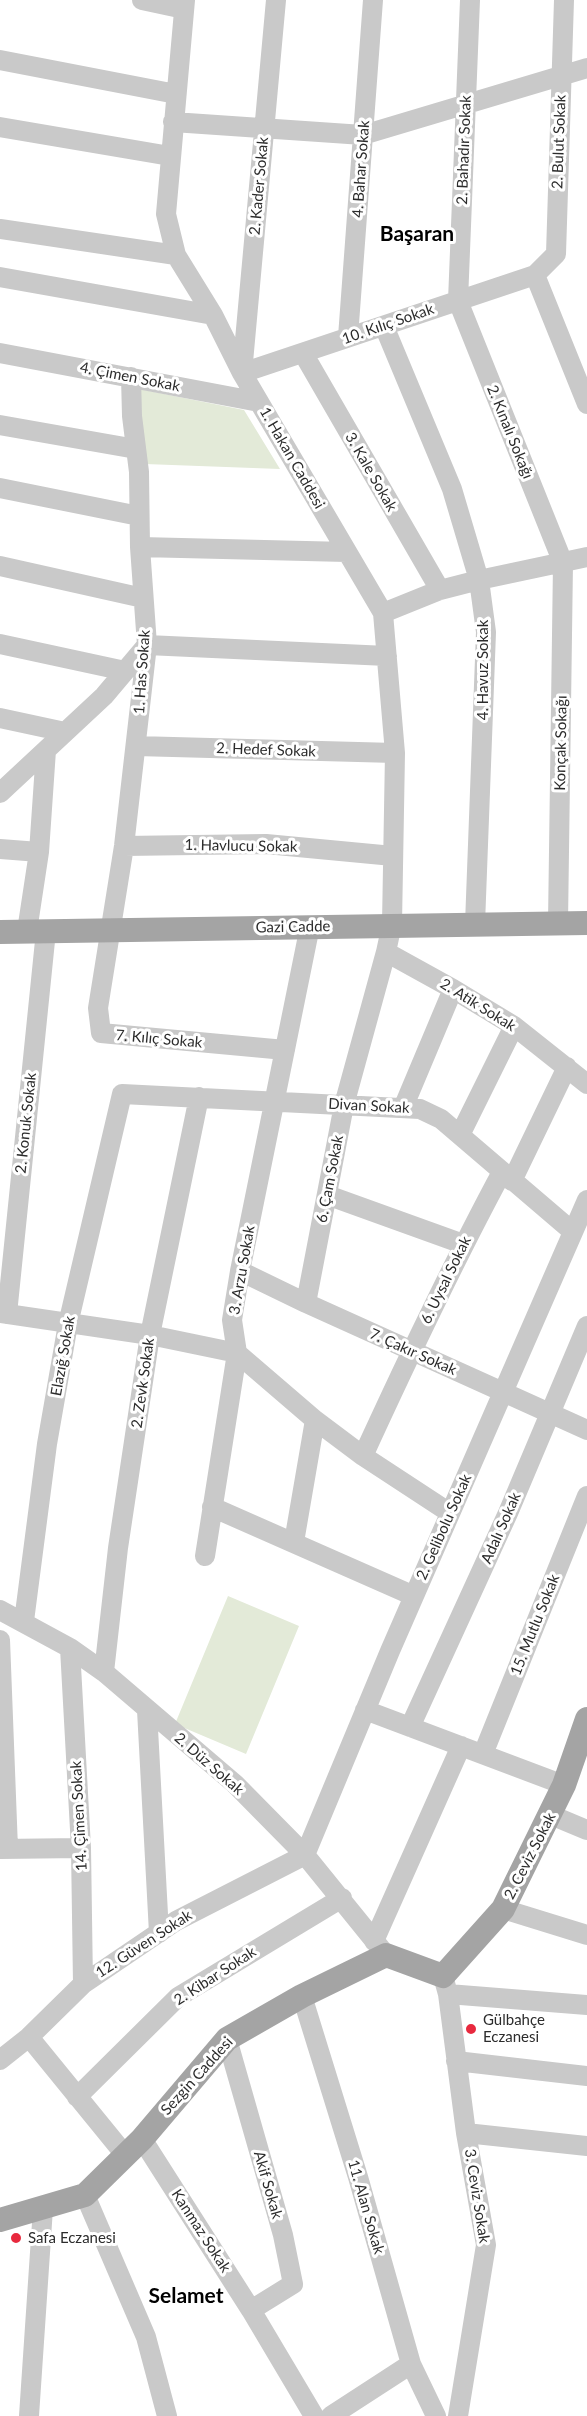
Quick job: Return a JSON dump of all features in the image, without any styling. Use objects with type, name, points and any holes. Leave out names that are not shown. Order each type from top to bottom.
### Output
[{"type":"main road","name":"Gazi Cadde","points":[[0,932],[392,924],[587,923]]},
{"type":"main road","name":"2. Ceviz Sokak","points":[[446,1985],[503,1909],[551,1815],[586,1723]]},
{"type":"main road","points":[[380,1948],[446,1985]]},
{"type":"main road","name":"Sezgin Caddesi","points":[[0,2220],[85,2195],[134,2147],[227,2039],[380,1948]]},
{"type":"street","points":[[142,0],[184,4]]},
{"type":"street","name":"2. Kader Sokak","points":[[242,373],[276,0]]},
{"type":"street","name":"4. Bahar Sokak","points":[[348,337],[373,0]]},
{"type":"street","name":"2. Bahadır Sokak","points":[[458,301],[470,0]]},
{"type":"street","name":"2. Bulut Sokak","points":[[534,275],[556,254],[564,0]]},
{"type":"street","name":"1. Hakan Caddesi","points":[[184,4],[166,214],[176,255],[213,315],[242,373],[383,613],[395,753],[392,924]]},
{"type":"street","points":[[0,60],[176,94]]},
{"type":"street","points":[[173,122],[363,135],[587,68]]},
{"type":"street","points":[[0,127],[170,156]]},
{"type":"street","points":[[0,229],[176,255]]},
{"type":"street","points":[[534,275],[587,404]]},
{"type":"street","name":"10. Kılıç Sokak","points":[[242,373],[534,275]]},
{"type":"street","points":[[0,277],[213,315]]},
{"type":"street","name":"2. Kınalı Sokağı","points":[[458,301],[563,563]]},
{"type":"street","name":"4. Havuz Sokak","points":[[384,326],[452,489],[480,580],[486,632],[476,924]]},
{"type":"street","name":"4. Çimen Sokak","points":[[0,352],[259,402]]},
{"type":"street","name":"3. Kale Sokak","points":[[303,353],[440,590]]},
{"type":"street","name":"1. Has Sokak","points":[[111,931],[124,846],[147,645],[140,547],[139,472],[132,416],[131,377]]},
{"type":"street","points":[[0,425],[136,449]]},
{"type":"street","points":[[0,488],[139,516]]},
{"type":"street","points":[[140,547],[347,552]]},
{"type":"street","points":[[383,613],[440,590],[587,557]]},
{"type":"street","name":"Konçak Sokağı","points":[[558,923],[563,563]]},
{"type":"street","points":[[0,566],[143,598]]},
{"type":"street","points":[[0,644],[125,671]]},
{"type":"street","points":[[0,793],[104,696],[147,645],[387,656]]},
{"type":"street","points":[[0,718],[65,732]]},
{"type":"street","name":"2. Hedef Sokak","points":[[136,746],[395,753]]},
{"type":"street","name":"2. Konuk Sokak","points":[[3,1314],[37,931],[39,852],[46,750]]},
{"type":"street","name":"1. Havlucu Sokak","points":[[124,846],[266,844],[393,856]]},
{"type":"street","points":[[0,849],[39,852]]},
{"type":"street","points":[[386,952],[392,924]]},
{"type":"street","name":"3. Arzu Sokak","points":[[205,1556],[237,1353],[232,1320],[240,1271],[310,926]]},
{"type":"street","name":"7. Kılıç Sokak","points":[[111,931],[98,1008],[101,1033],[285,1050]]},
{"type":"street","name":"2. Atik Sokak","points":[[386,952],[514,1026],[587,1083]]},
{"type":"street","name":"6. Çam Sokak","points":[[306,1303],[344,1104],[386,952]]},
{"type":"street","points":[[403,1108],[453,989]]},
{"type":"street","points":[[460,1135],[514,1026]]},
{"type":"street","name":"6. Uysal Sokak","points":[[363,1456],[463,1244],[507,1177],[567,1067]]},
{"type":"street","name":"Divan Sokak","points":[[122,1094],[420,1109],[441,1119],[572,1231]]},
{"type":"street","name":"Elazığ Sokak","points":[[24,1621],[47,1444],[68,1324],[122,1094]]},
{"type":"street","name":"2. Zevk Sokak","points":[[104,1672],[118,1548],[150,1335],[199,1097]]},
{"type":"street","points":[[327,1195],[463,1244]]},
{"type":"street","name":"2. Gelibolu Sokak","points":[[305,1855],[414,1596],[587,1200]]},
{"type":"street","name":"7. Çakır Sokak","points":[[240,1271],[587,1430]]},
{"type":"street","points":[[3,1314],[150,1335],[237,1353],[315,1420],[363,1456],[450,1513]]},
{"type":"street","name":"Adalı Sokak","points":[[410,1727],[508,1513],[587,1326]]},
{"type":"street","points":[[294,1542],[315,1420]]},
{"type":"street","name":"15. Mutlu Sokak","points":[[483,1754],[587,1496]]},
{"type":"street","points":[[212,1507],[414,1596]]},
{"type":"street","name":"2. Düz Sokak","points":[[0,1610],[70,1648],[104,1672],[234,1784],[305,1855],[342,1898],[380,1948]]},
{"type":"street","points":[[0,1640],[4,1849],[81,1848]]},
{"type":"street","name":"14. Çimen Sokak","points":[[70,1648],[81,1848],[83,1984]]},
{"type":"street","points":[[147,1710],[159,1933]]},
{"type":"street","points":[[365,1710],[564,1785]]},
{"type":"street","points":[[380,1948],[461,1746]]},
{"type":"street","points":[[551,1815],[587,1830]]},
{"type":"street","name":"12. Güven Sokak","points":[[0,2060],[29,2037],[83,1984],[176,1921],[305,1855]]},
{"type":"street","name":"2. Kibar Sokak","points":[[77,2097],[178,1998],[342,1898]]},
{"type":"street","points":[[503,1909],[587,1935]]},
{"type":"street","points":[[446,1985],[587,2005]]},
{"type":"street","name":"3. Ceviz Sokak","points":[[446,1985],[466,2133],[486,2245],[458,2416]]},
{"type":"street","name":"11. Alan Sokak","points":[[302,1996],[358,2178],[411,2364],[436,2416]]},
{"type":"street","name":"Kanmaz Sokak","points":[[29,2037],[77,2097],[134,2147],[251,2310],[314,2416]]},
{"type":"street","name":"Akif Sokak","points":[[227,2039],[283,2235],[293,2284],[251,2310]]},
{"type":"street","points":[[456,2061],[587,2076]]},
{"type":"street","points":[[466,2133],[587,2145]]},
{"type":"street","points":[[85,2195],[146,2337],[167,2416]]},
{"type":"street","points":[[29,2416],[43,2208]]},
{"type":"street","points":[[331,2416],[411,2364]]},
{"type":"green space","points":[[139,389],[244,410],[280,469],[145,464]]},
{"type":"green space","points":[[228,1596],[299,1626],[246,1754],[175,1724]]},
{"type":"place","name":"Gülbahçe Eczanesi","points":[[471,2029]]},
{"type":"place","name":"Safa Eczanesi","points":[[16,2238]]},
{"type":"district","name":"Başaran","points":[[417,234]]},
{"type":"district","name":"Selamet","points":[[186,2296]]}]
